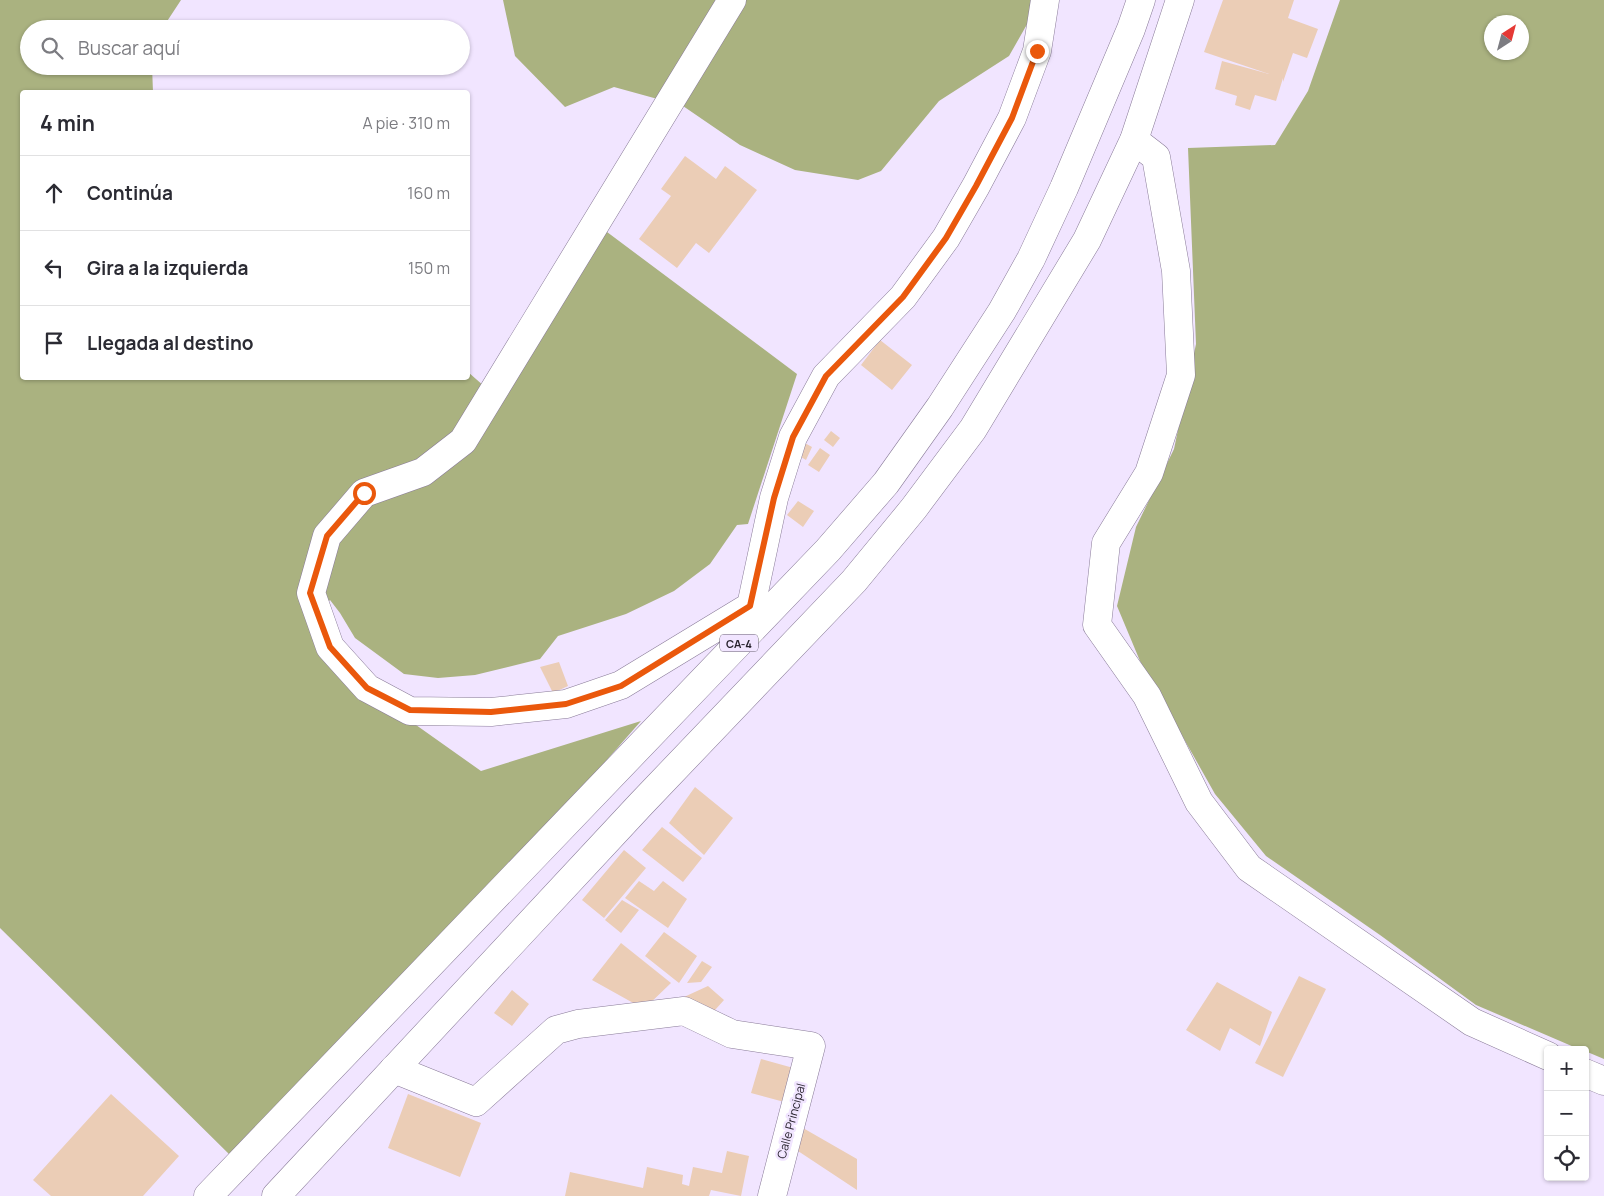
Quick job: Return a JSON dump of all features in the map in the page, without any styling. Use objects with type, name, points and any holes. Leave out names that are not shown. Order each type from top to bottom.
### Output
[{"type":"main road","points":[[732,0],[462,441],[423,472],[364,493],[327,536],[310,593],[330,647],[367,688],[410,710],[491,712],[566,704],[621,686],[760,608],[774,498],[793,437],[826,376],[903,297],[946,238],[976,186],[1012,118],[1037,51],[1045,0]]},
{"type":"main road","name":"CA-4","points":[[208,1196],[760,608],[828,550],[886,483],[940,407],[1002,312],[1030,259],[1064,188],[1141,0]]},
{"type":"main road","points":[[276,1196],[634,811],[854,581],[914,508],[973,429],[1086,240],[1134,140],[1180,0]]},
{"type":"main road","points":[[1134,140],[1156,157],[1176,271],[1181,375],[1149,473],[1106,543],[1097,625],[1147,696],[1199,802],[1249,868],[1472,1022],[1544,1054]]},
{"type":"main road","name":"Calle Principal","points":[[394,1069],[476,1102],[556,1030],[578,1024],[684,1011],[732,1034],[811,1046],[772,1196]]},
{"type":"main road","points":[[1589,1075],[1604,1081]]},
{"type":"green space","points":[[0,0],[181,0],[168,20],[20,20],[20,75],[152,75],[153,90],[20,90],[20,380],[470,380],[470,374],[501,401],[603,229],[797,374],[748,524],[737,525],[710,564],[674,591],[626,614],[558,636],[540,659],[475,675],[438,678],[404,674],[355,638],[330,600],[314,621],[409,720],[481,771],[641,721],[506,875],[232,1157],[0,928]]},
{"type":"green space","points":[[503,0],[1038,0],[1034,12],[1009,56],[939,101],[881,171],[858,180],[795,170],[740,145],[683,106],[614,87],[565,107],[515,56]]},
{"type":"green space","points":[[1340,0],[1604,0],[1604,1059],[1589,1053],[1589,1046],[1572,1046],[1476,1005],[1380,935],[1266,856],[1215,794],[1140,661],[1117,606],[1136,527],[1174,449],[1196,344],[1188,148],[1275,145],[1308,91]]},
{"type":"building","points":[[1223,0],[1294,0],[1288,18],[1318,29],[1307,58],[1293,53],[1276,101],[1255,95],[1250,110],[1235,105],[1237,96],[1215,89],[1222,61],[1269,74],[1204,52]]},
{"type":"building","points":[[685,156],[716,179],[725,166],[757,190],[709,253],[696,243],[677,268],[639,239],[671,196],[661,189]]},
{"type":"building","points":[[880,340],[912,365],[892,390],[861,365]]},
{"type":"building","points":[[831,431],[840,438],[833,447],[824,440]]},
{"type":"building","points":[[803,442],[812,447],[806,460],[796,454]]},
{"type":"building","points":[[820,448],[830,455],[819,472],[808,465]]},
{"type":"building","points":[[798,501],[814,511],[803,527],[787,515]]},
{"type":"building","points":[[559,662],[568,686],[553,693],[540,667]]},
{"type":"building","points":[[695,787],[733,818],[704,855],[669,823]]},
{"type":"building","points":[[662,827],[702,858],[683,882],[642,850]]},
{"type":"building","points":[[624,850],[646,868],[604,918],[582,900]]},
{"type":"building","points":[[639,881],[654,891],[663,881],[687,899],[668,928],[625,898]]},
{"type":"building","points":[[622,900],[639,910],[621,933],[605,920]]},
{"type":"building","points":[[664,932],[697,956],[679,983],[645,956]]},
{"type":"building","points":[[621,943],[671,983],[644,1009],[592,980]]},
{"type":"building","points":[[702,961],[712,967],[701,982],[687,983]]},
{"type":"building","points":[[1299,976],[1326,989],[1283,1077],[1255,1063]]},
{"type":"building","points":[[1217,982],[1272,1012],[1260,1046],[1230,1028],[1220,1051],[1186,1030]]},
{"type":"building","points":[[708,986],[724,1000],[707,1019],[684,997]]},
{"type":"building","points":[[512,990],[529,1004],[512,1026],[494,1013]]},
{"type":"building","points":[[761,1059],[797,1069],[788,1103],[751,1093]]},
{"type":"building","points":[[111,1094],[179,1156],[143,1196],[51,1196],[33,1180]]},
{"type":"building","points":[[408,1094],[481,1123],[460,1177],[388,1148]]},
{"type":"building","points":[[803,1128],[857,1159],[857,1190],[798,1151]]},
{"type":"building","points":[[727,1151],[749,1156],[741,1196],[711,1190],[709,1196],[565,1196],[570,1172],[643,1188],[647,1167],[683,1175],[682,1184],[689,1186],[693,1167],[722,1173]]},
{"type":"route","points":[[364,493],[327,536],[310,593],[330,647],[367,688],[410,710],[491,712],[566,704],[621,686],[750,606],[774,498],[793,437],[826,376],[903,297],[946,238],[1012,118],[1037,51]]}]
